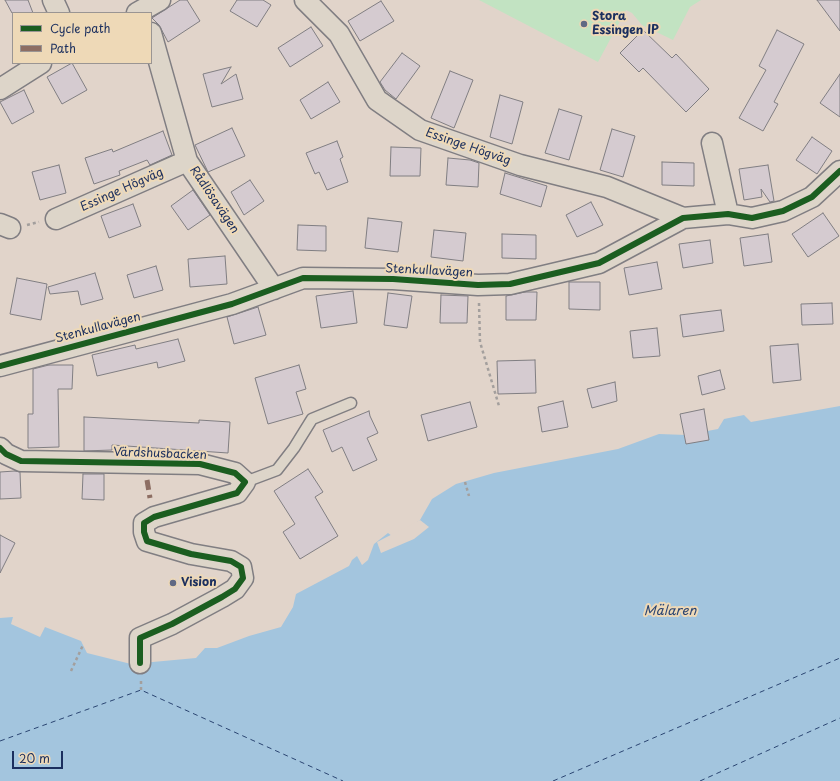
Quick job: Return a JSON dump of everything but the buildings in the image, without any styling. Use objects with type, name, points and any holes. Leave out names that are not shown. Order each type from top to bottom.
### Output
[{"type":"street","points":[[53,0],[59,12]]},
{"type":"street","name":"Essinge Högväg","points":[[305,0],[339,34],[377,100],[420,130],[520,165],[608,187],[683,218]]},
{"type":"street","name":"Rådlösavägen","points":[[152,37],[187,161],[274,289]]},
{"type":"street","points":[[0,89],[39,64]]},
{"type":"street","points":[[712,143],[728,214]]},
{"type":"street","name":"Essinge Högväg","points":[[56,219],[187,161]]},
{"type":"street","name":"Stenkullavägen","points":[[0,366],[232,304],[303,278],[393,279],[478,285],[510,284],[600,263],[683,218],[728,214],[752,218],[783,211],[812,197],[840,170]]},
{"type":"street","points":[[812,197],[827,198],[840,190]]},
{"type":"street","name":"Värdshusbacken","points":[[0,448],[6,454],[21,462],[200,464],[235,473],[245,482]]},
{"type":"street","points":[[140,663],[140,638],[172,624],[222,597],[235,589],[243,578],[241,567],[232,561],[191,554],[147,541],[144,532],[144,524],[154,518],[238,493],[245,482]]},
{"type":"lane","points":[[245,482],[277,470],[294,448],[312,419],[351,403]]},
{"type":"path","points":[[5,226],[56,219]]},
{"type":"path","points":[[478,285],[480,342],[499,406]]},
{"type":"path","points":[[465,482],[469,496]]},
{"type":"path","points":[[71,671],[83,645]]},
{"type":"green space","points":[[479,0],[701,0],[690,7],[673,40],[642,25],[632,13],[626,10],[598,62]]},
{"type":"water","name":"Mälaren","points":[[840,406],[840,781],[0,781],[0,618],[13,617],[11,624],[40,637],[45,627],[81,641],[87,653],[131,664],[196,658],[205,648],[217,648],[249,636],[281,627],[293,607],[296,594],[349,566],[352,560],[357,556],[362,565],[368,560],[374,544],[388,533],[392,536],[406,530],[420,520],[432,499],[456,484],[494,473],[618,449],[659,434],[686,435],[718,429],[724,419],[744,415],[751,422]]},
{"type":"pier","points":[[420,520],[429,527],[414,539],[381,553],[377,542]]},
{"type":"ferry route","points":[[553,781],[840,658]]},
{"type":"ferry route","points":[[0,741],[141,690],[343,781]]},
{"type":"ferry route","points":[[700,781],[840,718]]},
{"type":"marked path","points":[[147,480],[150,498]]},
{"type":"cycle path","points":[[0,366],[232,304],[303,278],[393,279],[478,285],[510,284],[599,263],[683,218],[728,214],[752,218],[783,211],[812,197],[840,171]]},
{"type":"cycle path","points":[[0,448],[6,454],[21,461],[200,464],[235,473],[245,482],[237,493],[154,517],[144,523],[144,532],[147,541],[191,554],[231,561],[241,567],[243,578],[235,589],[222,597],[172,624],[140,638],[140,663]]},
{"type":"place","name":"Stora Essingen IP","points":[[584,24]]},
{"type":"place","name":"Vision","points":[[173,583]]}]
